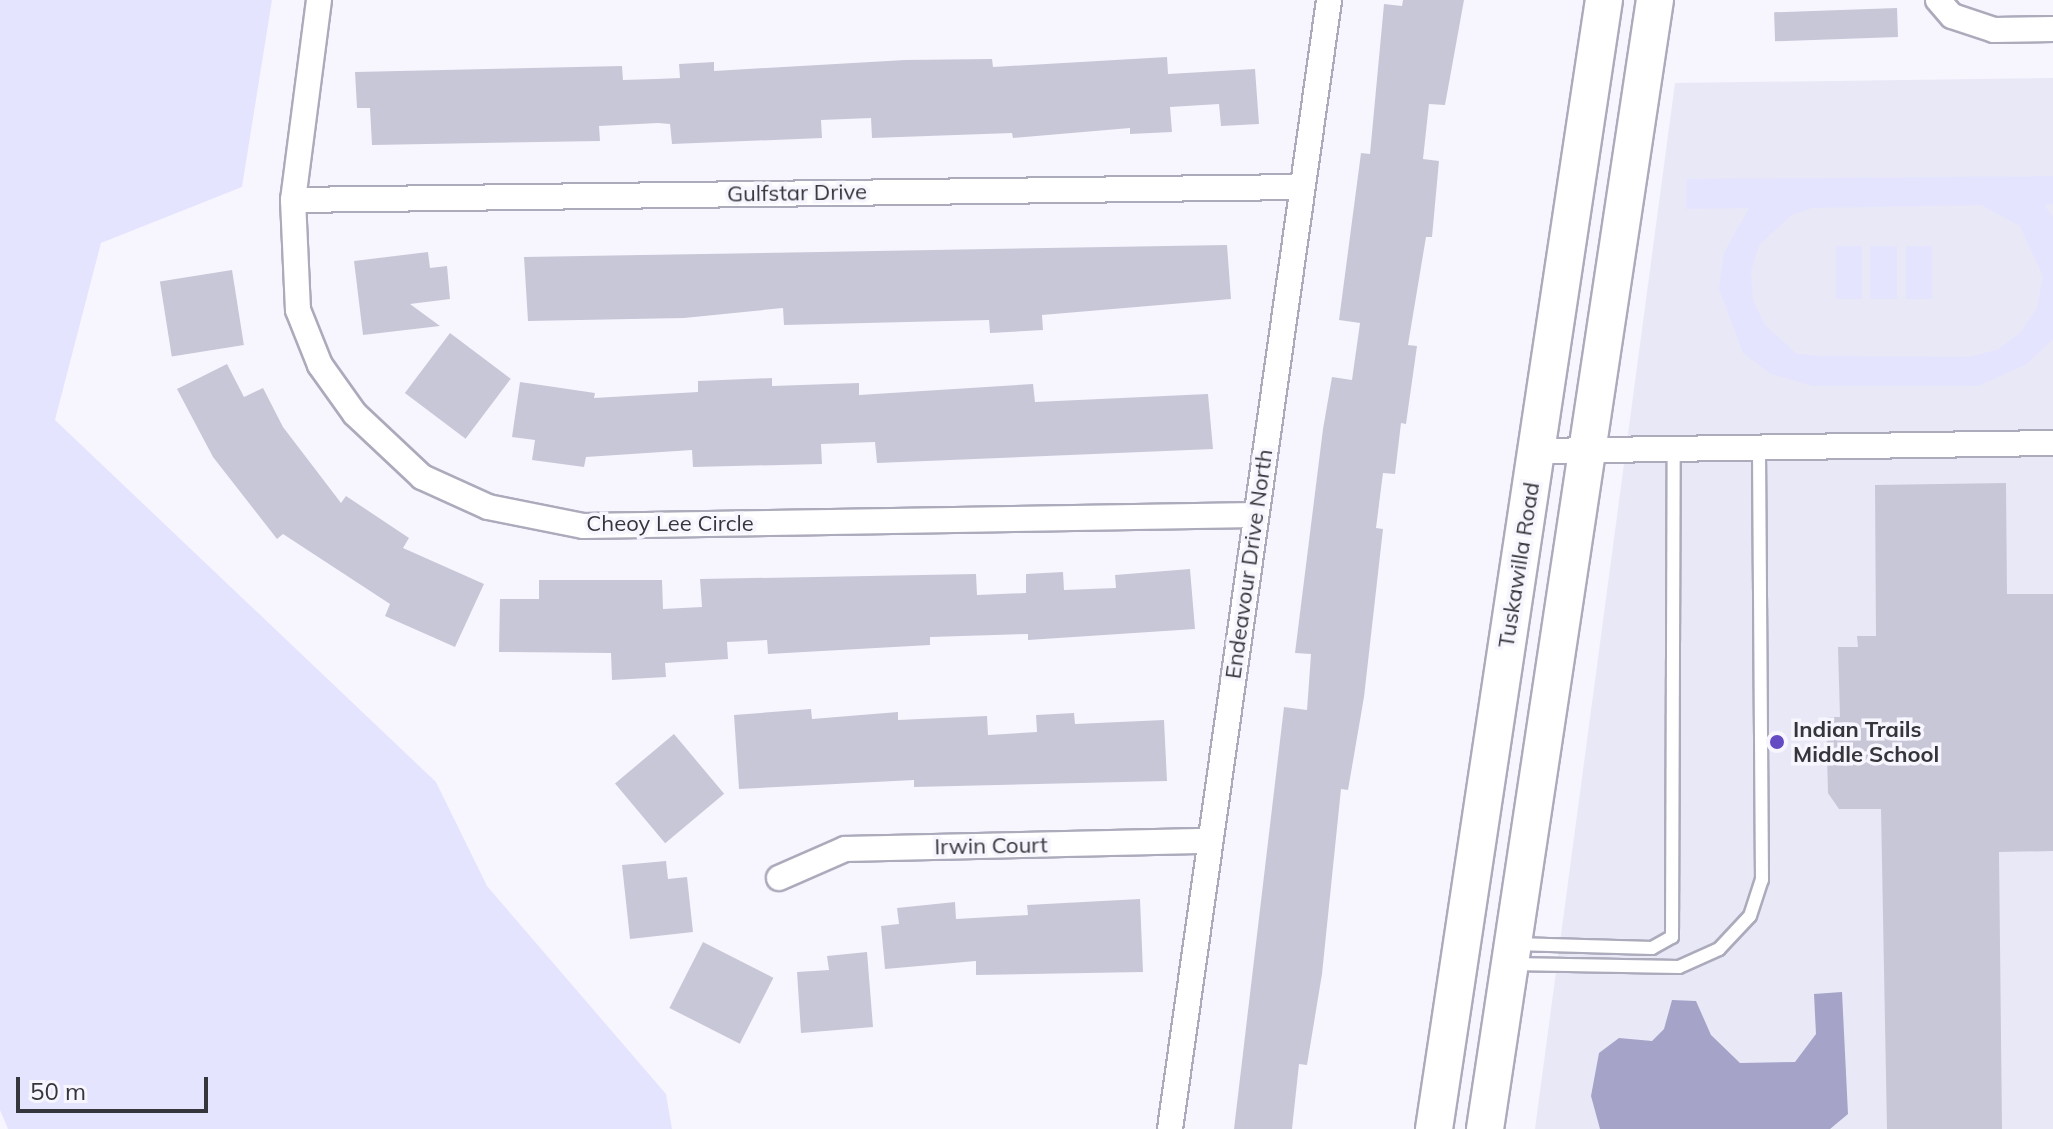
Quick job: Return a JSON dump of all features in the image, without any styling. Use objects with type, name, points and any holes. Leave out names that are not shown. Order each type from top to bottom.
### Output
[{"type":"main road","name":"Tuskawilla Road","points":[[1434,1129],[1604,0]]},
{"type":"main road","points":[[1485,1129],[1591,451],[1655,0]]},
{"type":"street","name":"Cheoy Lee Circle","points":[[319,0],[293,200],[298,310],[320,365],[355,414],[422,477],[488,507],[583,526],[1256,515]]},
{"type":"street","name":"Endeavour Drive North","points":[[1170,1129],[1329,0]]},
{"type":"street","points":[[1938,0],[1952,16],[1994,30],[2053,29]]},
{"type":"street","name":"Gulfstar Drive","points":[[293,200],[1301,187]]},
{"type":"street","points":[[1537,451],[1674,452],[2053,443]]},
{"type":"street","name":"Irwin Court","points":[[779,878],[845,849],[1209,841]]},
{"type":"lane","points":[[1514,954],[1679,967],[1719,949],[1750,916],[1762,880],[1759,450]]},
{"type":"lane","points":[[1514,954],[1640,949],[1672,937],[1674,452]]},
{"type":"shaded area","points":[[0,0],[272,0],[242,187],[101,243],[55,420],[436,782],[487,886],[666,1094],[672,1129],[8,1129],[0,1110]]},
{"type":"shaded area","points":[[2053,78],[2053,1129],[1535,1129],[1675,83]]},
{"type":"shaded area","points":[[2053,176],[2053,204],[2044,205],[2053,217],[2053,339],[2027,364],[1978,386],[1813,386],[1771,374],[1743,353],[1719,289],[1724,253],[1749,208],[1686,209],[1687,179]],"holes":[[[1981,205],[2020,226],[2043,277],[2037,308],[2021,332],[1997,350],[1969,357],[1797,354],[1765,325],[1753,300],[1751,272],[1759,245],[1792,215],[1812,208]]]},
{"type":"shaded area","points":[[1836,246],[1862,246],[1862,299],[1836,299]]},
{"type":"shaded area","points":[[1870,246],[1897,246],[1897,299],[1870,299]]},
{"type":"shaded area","points":[[1906,246],[1932,246],[1932,299],[1906,299]]},
{"type":"shaded area","points":[[1842,992],[1848,1114],[1830,1129],[1600,1129],[1591,1096],[1599,1053],[1619,1038],[1652,1041],[1664,1029],[1672,1000],[1696,1001],[1711,1035],[1740,1063],[1795,1062],[1816,1034],[1814,994]]},
{"type":"building","points":[[1403,0],[1464,0],[1445,105],[1429,104],[1423,159],[1439,161],[1432,237],[1426,237],[1408,345],[1417,346],[1406,424],[1401,423],[1395,474],[1383,473],[1376,528],[1383,529],[1364,697],[1348,790],[1341,789],[1322,974],[1307,1065],[1299,1064],[1292,1129],[1234,1129],[1284,707],[1307,710],[1311,654],[1295,653],[1323,429],[1332,377],[1352,380],[1360,323],[1339,320],[1361,153],[1370,154],[1384,4],[1402,6]]},
{"type":"building","points":[[1897,8],[1898,37],[1775,41],[1774,12]]},
{"type":"building","points":[[1167,57],[1168,74],[1255,69],[1259,124],[1221,126],[1219,104],[1170,107],[1172,132],[1130,134],[1130,128],[1013,138],[1012,133],[872,138],[871,118],[821,120],[822,138],[672,144],[670,124],[658,123],[599,126],[600,141],[372,145],[370,108],[357,108],[355,72],[622,66],[623,80],[680,78],[679,64],[714,62],[714,71],[905,60],[992,59],[993,67]]},
{"type":"building","points":[[1227,245],[1231,299],[1042,315],[1043,330],[990,333],[989,320],[784,325],[783,308],[684,318],[528,321],[524,257]]},
{"type":"building","points":[[428,252],[430,268],[447,266],[450,299],[410,304],[440,326],[363,335],[354,261]]},
{"type":"building","points":[[232,270],[244,345],[172,356],[160,281]]},
{"type":"building","points":[[450,333],[511,379],[466,439],[405,393]]},
{"type":"building","points":[[227,364],[244,397],[263,388],[283,427],[341,503],[346,496],[409,538],[403,548],[484,584],[455,647],[385,616],[390,604],[283,534],[277,539],[213,457],[177,389]]},
{"type":"building","points":[[772,378],[772,386],[859,383],[859,395],[1033,384],[1035,402],[1208,394],[1213,449],[877,463],[875,442],[821,444],[822,464],[693,467],[692,450],[586,457],[584,467],[532,460],[535,440],[512,437],[520,382],[595,393],[594,398],[698,392],[698,381]]},
{"type":"building","name":"Indian Trails Middle School","points":[[2006,483],[2007,594],[2053,594],[2053,851],[1999,852],[2002,1129],[1887,1129],[1881,809],[1839,809],[1828,793],[1826,717],[1840,717],[1838,647],[1858,647],[1857,636],[1876,636],[1875,485]]},
{"type":"building","points":[[1190,569],[1195,629],[1028,640],[1028,634],[930,637],[930,645],[768,654],[767,640],[727,642],[728,659],[665,663],[666,677],[612,680],[611,653],[499,652],[500,599],[539,599],[539,580],[662,580],[663,609],[702,607],[700,579],[976,574],[977,595],[1026,593],[1026,574],[1063,572],[1064,590],[1116,588],[1115,575]]},
{"type":"building","points":[[811,709],[812,719],[898,712],[898,720],[987,716],[988,735],[1037,732],[1036,715],[1074,713],[1075,724],[1164,720],[1167,781],[914,787],[914,780],[739,789],[734,715]]},
{"type":"building","points":[[674,734],[724,794],[665,843],[615,783]]},
{"type":"building","points":[[666,861],[668,879],[687,877],[693,932],[630,939],[622,865]]},
{"type":"building","points":[[1140,899],[1143,972],[976,975],[976,961],[885,969],[881,926],[899,924],[897,908],[955,902],[956,919],[1028,915],[1027,905]]},
{"type":"building","points":[[703,942],[773,978],[740,1044],[669,1008]]},
{"type":"building","points":[[867,952],[873,1027],[801,1033],[797,972],[829,970],[827,956]]},
{"type":"place","name":"Indian Trails Middle School","points":[[1777,742]]}]
